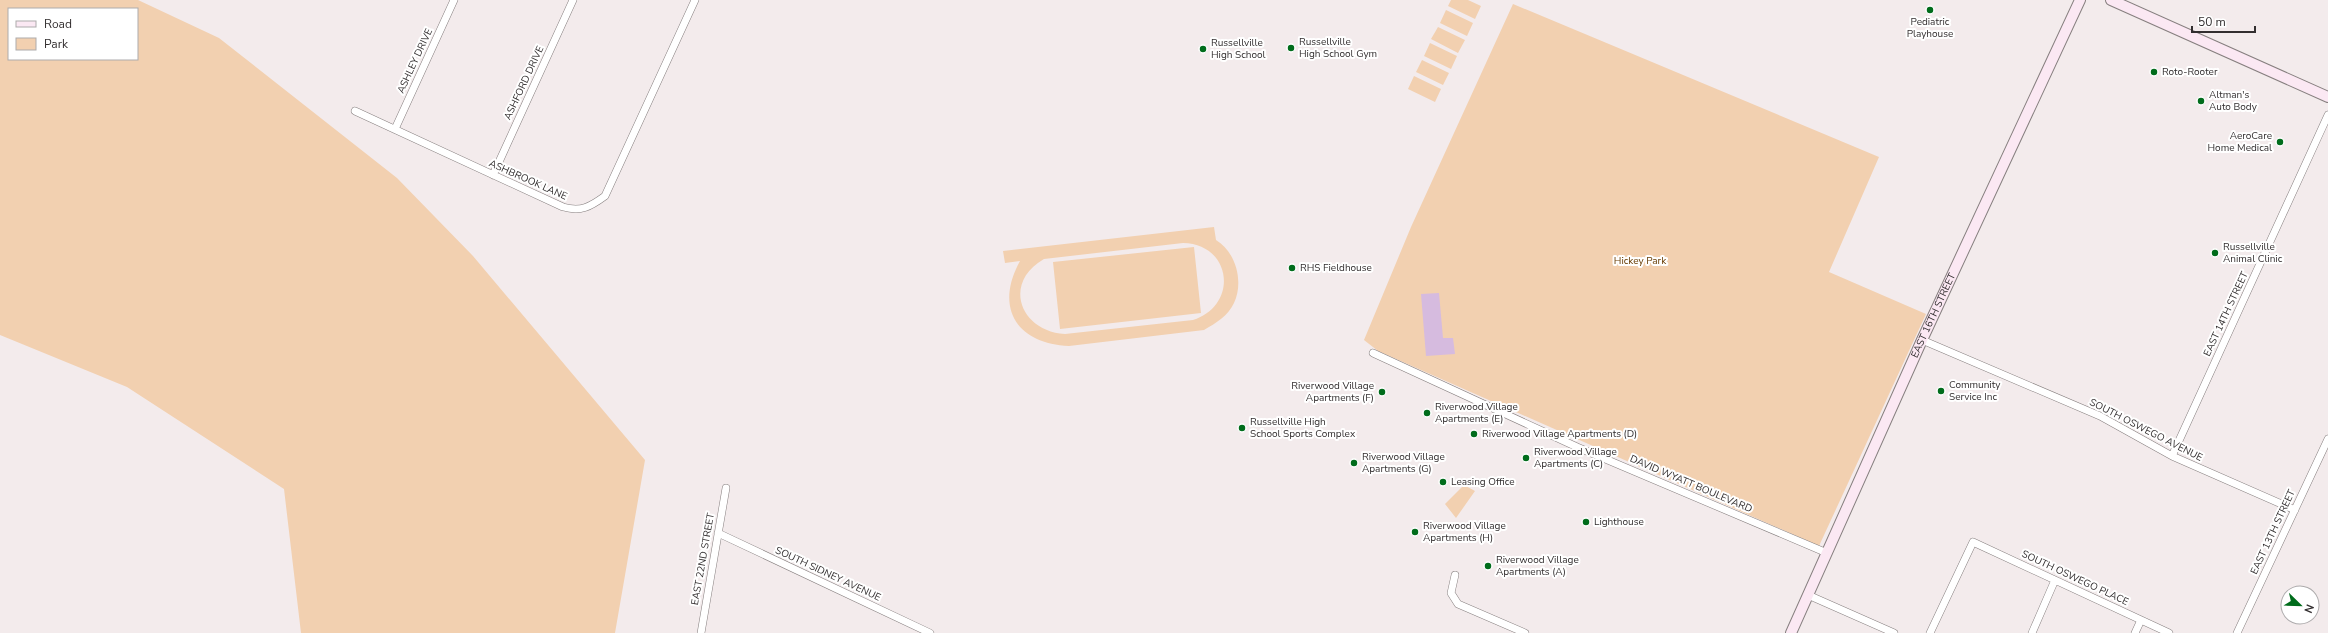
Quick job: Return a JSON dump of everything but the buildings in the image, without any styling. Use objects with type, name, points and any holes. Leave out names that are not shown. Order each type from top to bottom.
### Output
[{"type":"street","name":"ASHLEY DRIVE","points":[[395,129],[454,0]]},
{"type":"street","name":"ASHFORD DRIVE","points":[[493,175],[573,0]]},
{"type":"street","name":"ASHBROOK LANE","points":[[355,111],[563,207],[574,210],[590,207],[605,196],[695,0]]},
{"type":"street","name":"EAST 16TH STREET","points":[[1791,633],[1922,340],[2080,0]]},
{"type":"street","points":[[2111,0],[2328,97]]},
{"type":"street","name":"EAST 14TH STREET","points":[[2172,456],[2328,115]]},
{"type":"street","name":"SOUTH OSWEGO AVENUE","points":[[1922,340],[2100,416],[2172,456],[2294,510]]},
{"type":"street","name":"DAVID WYATT BOULEVARD","points":[[1373,353],[1577,447],[1827,553]]},
{"type":"street","name":"EAST 13TH STREET","points":[[2237,633],[2328,439]]},
{"type":"street","name":"EAST 22ND STREET","points":[[701,633],[726,488]]},
{"type":"street","name":"SOUTH SIDNEY AVENUE","points":[[718,533],[930,633]]},
{"type":"street","name":"SOUTH OSWEGO PLACE","points":[[1930,633],[1973,542],[2169,633]]},
{"type":"street","points":[[1455,575],[1451,593],[1458,604],[1524,633]]},
{"type":"street","points":[[2032,633],[2055,580]]},
{"type":"street","points":[[1808,595],[1894,633]]},
{"type":"street","points":[[2135,633],[2141,620]]},
{"type":"green space","points":[[0,0],[138,0],[219,38],[397,178],[473,256],[645,460],[615,633],[301,633],[284,489],[127,387],[0,335]]},
{"type":"green space","points":[[1451,0],[1468,0],[1481,6],[1475,19],[1448,6]]},
{"type":"green space","name":"Hickey Park","points":[[1513,4],[1879,157],[1829,272],[1926,314],[1819,546],[1378,351],[1364,340],[1411,227]]},
{"type":"green space","points":[[1446,10],[1473,23],[1467,36],[1440,23]]},
{"type":"green space","points":[[1438,27],[1465,40],[1458,53],[1431,39]]},
{"type":"green space","points":[[1430,43],[1457,56],[1451,69],[1424,56]]},
{"type":"green space","points":[[1422,60],[1449,73],[1443,85],[1416,72]]},
{"type":"green space","points":[[1414,76],[1441,89],[1435,102],[1408,89]]},
{"type":"green space","points":[[1214,227],[1216,240],[1229,252],[1236,268],[1238,277],[1237,295],[1231,308],[1225,315],[1204,330],[1069,346],[1051,344],[1024,331],[1015,320],[1010,308],[1009,294],[1013,278],[1020,261],[1005,263],[1003,251]],"holes":[[[1183,243],[1199,246],[1212,253],[1220,264],[1224,276],[1223,289],[1218,302],[1208,312],[1193,320],[1065,334],[1049,331],[1037,324],[1028,315],[1022,304],[1020,292],[1023,280],[1031,269],[1044,259]]]},
{"type":"green space","points":[[1194,247],[1201,313],[1060,329],[1053,262]]},
{"type":"green space","points":[[1464,485],[1475,491],[1456,518],[1445,504]]},
{"type":"shaded area","points":[[1439,293],[1443,338],[1453,338],[1455,354],[1426,356],[1421,294]]},
{"type":"place","name":"Pediatric Playhouse","points":[[1930,10]]},
{"type":"place","name":"Russellville High School Gym","points":[[1291,48]]},
{"type":"place","name":"Russellville High School","points":[[1203,49]]},
{"type":"place","name":"Roto-Rooter","points":[[2154,72]]},
{"type":"place","name":"Altman's Auto Body","points":[[2201,101]]},
{"type":"place","name":"AeroCare Home Medical","points":[[2280,142]]},
{"type":"place","name":"Russellville Animal Clinic","points":[[2215,253]]},
{"type":"place","name":"RHS Fieldhouse","points":[[1292,268]]},
{"type":"place","name":"Community Service Inc","points":[[1941,391]]},
{"type":"place","name":"Riverwood Village Apartments (F)","points":[[1382,392]]},
{"type":"place","name":"Riverwood Village Apartments (E)","points":[[1427,413]]},
{"type":"place","name":"Russellville High School Sports Complex","points":[[1242,428]]},
{"type":"place","name":"Riverwood Village Apartments (D)","points":[[1474,434]]},
{"type":"place","name":"Riverwood Village Apartments (C)","points":[[1526,458]]},
{"type":"place","name":"Riverwood Village Apartments (G)","points":[[1354,463]]},
{"type":"place","name":"Leasing Office","points":[[1443,482]]},
{"type":"place","name":"Lighthouse","points":[[1586,522]]},
{"type":"place","name":"Riverwood Village Apartments (H)","points":[[1415,532]]},
{"type":"place","name":"Riverwood Village Apartments (A)","points":[[1488,566]]}]
